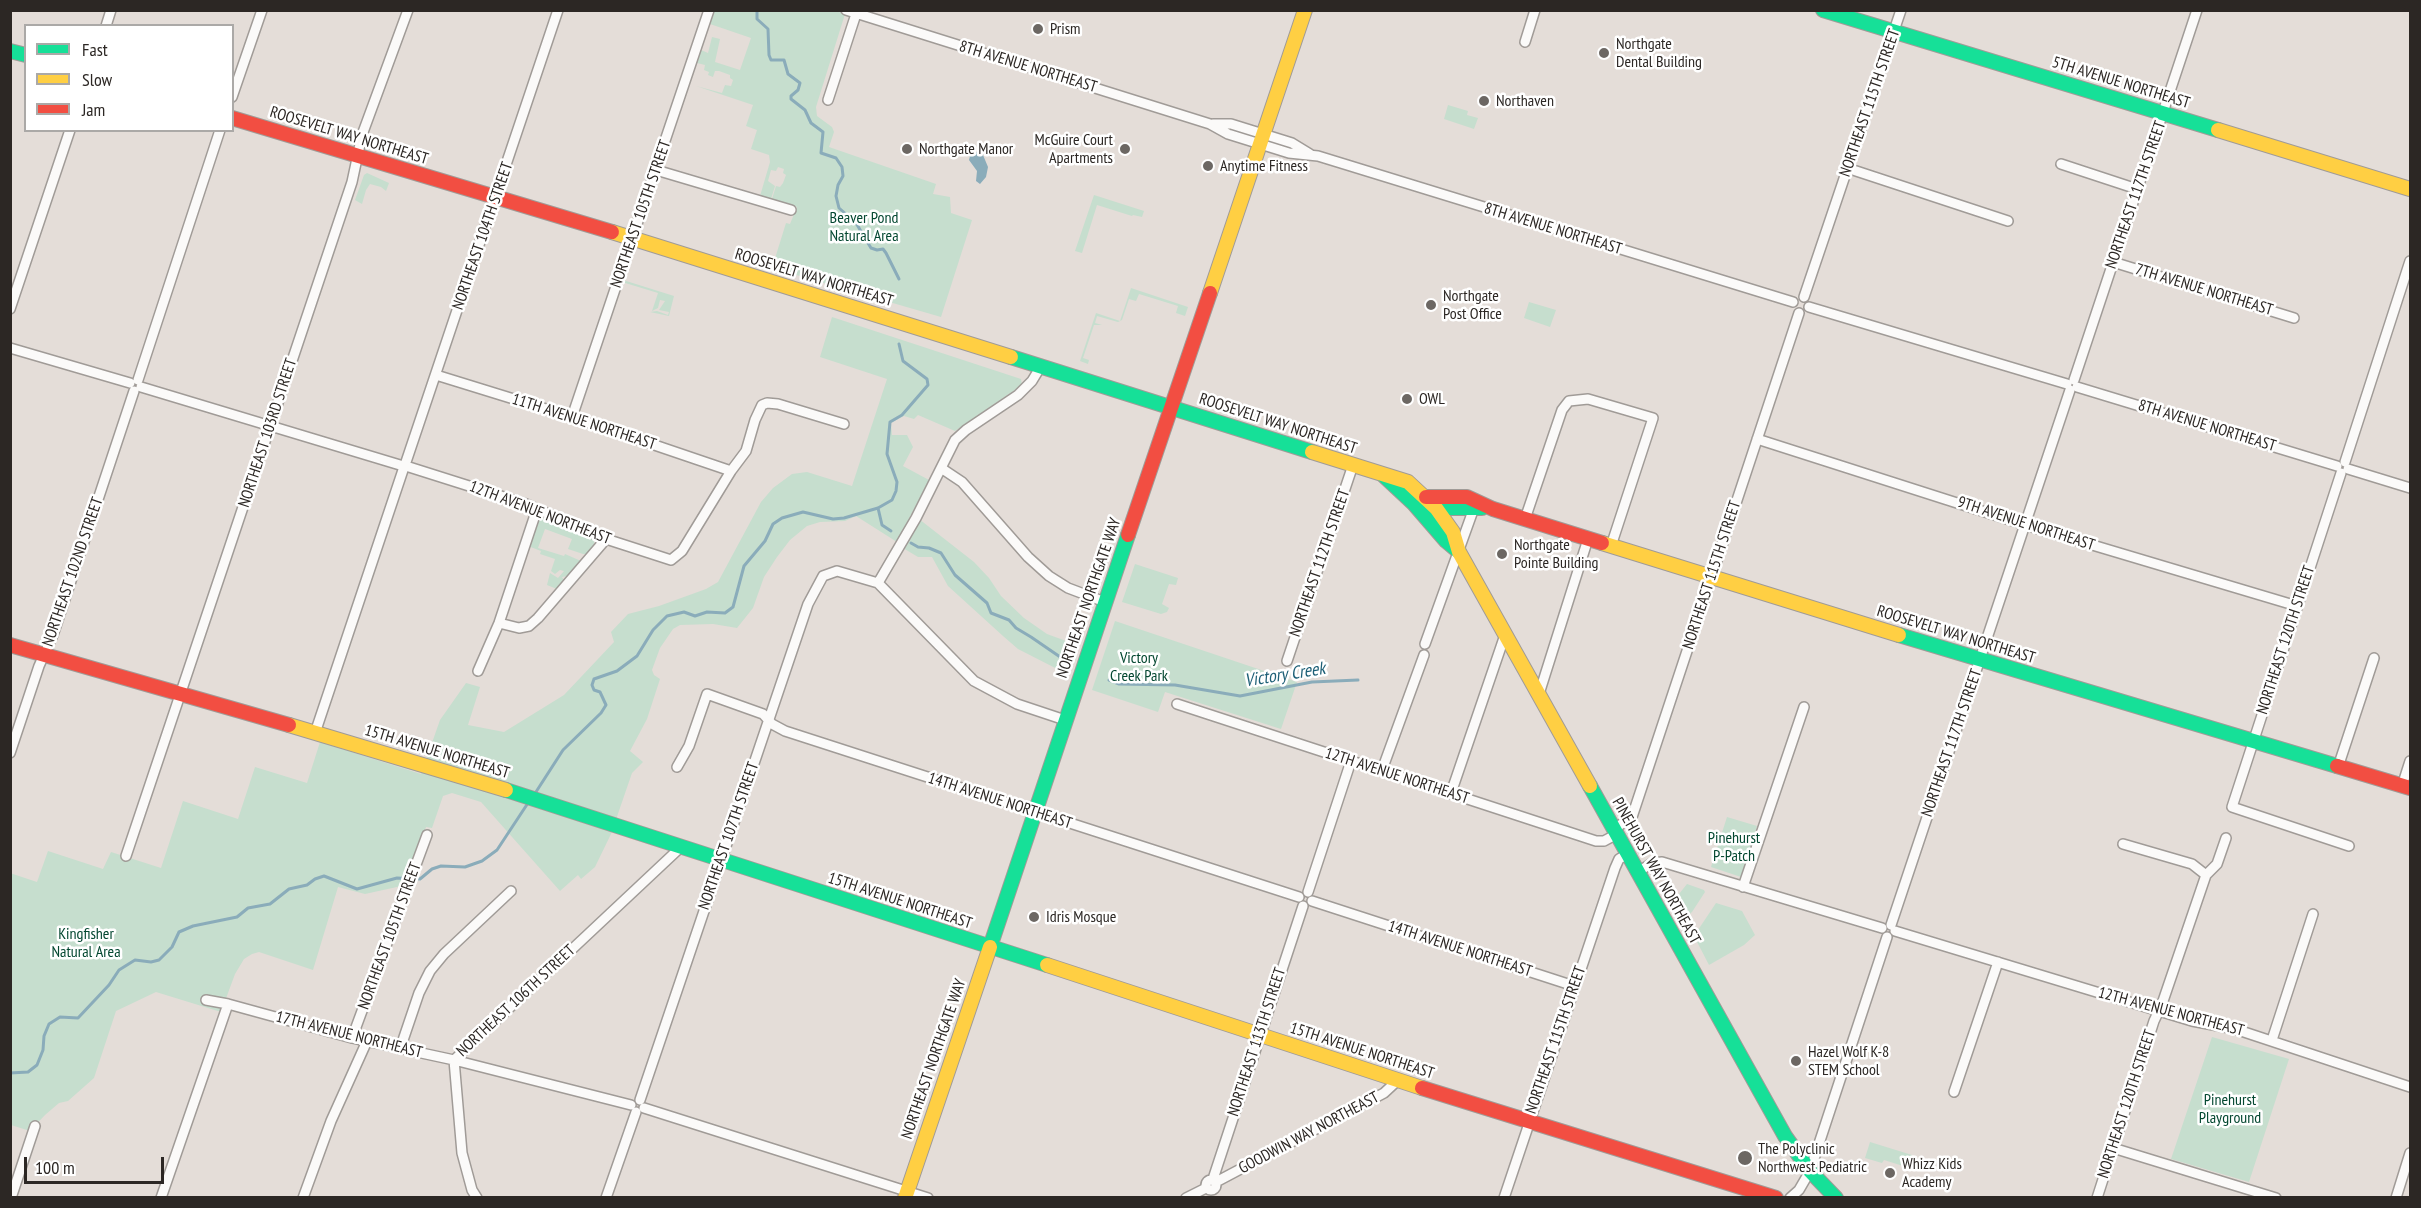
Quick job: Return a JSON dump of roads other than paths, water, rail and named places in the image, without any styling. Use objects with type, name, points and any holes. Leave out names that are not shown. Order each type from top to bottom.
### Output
[{"type":"main road","name":"NORTHEAST NORTHGATE WAY","points":[[906,1194],[1305,10]]},
{"type":"main road","name":"5TH AVENUE NORTHEAST","points":[[1823,10],[2410,189]]},
{"type":"main road","name":"ROOSEVELT WAY NORTHEAST","points":[[234,119],[632,238],[1353,465],[1384,477],[1425,503],[1493,509]]},
{"type":"main road","name":"ROOSEVELT WAY NORTHEAST","points":[[1425,503],[1460,496],[1493,509],[1710,578],[2406,787]]},
{"type":"main road","name":"PINEHURST WAY NORTHEAST","points":[[1425,503],[1446,541],[1459,552]]},
{"type":"main road","name":"PINEHURST WAY NORTHEAST","points":[[1425,503],[1453,532],[1459,552],[1785,1136],[1810,1171],[1836,1197]]},
{"type":"main road","name":"15TH AVENUE NORTHEAST","points":[[10,645],[396,756],[612,823],[1398,1080],[1776,1197]]},
{"type":"street","points":[[234,91],[262,10]]},
{"type":"street","name":"NORTHEAST 103RD STREET","points":[[126,856],[352,182],[362,135],[408,10]]},
{"type":"street","name":"NORTHEAST 104TH STREET","points":[[315,733],[558,10]]},
{"type":"street","name":"NORTHEAST 105TH STREET","points":[[572,417],[709,10]]},
{"type":"street","name":"8TH AVENUE NORTHEAST","points":[[846,10],[1210,124],[1228,134],[1262,139],[1289,153],[1312,155],[1793,302]]},
{"type":"street","points":[[1525,42],[1535,10]]},
{"type":"street","name":"NORTHEAST 115TH STREET","points":[[1804,297],[1901,10]]},
{"type":"street","name":"NORTHEAST 117TH STREET","points":[[1790,1197],[1800,1190],[1810,1171],[2197,10]]},
{"type":"street","points":[[828,100],[856,14]]},
{"type":"street","points":[[10,309],[69,132]]},
{"type":"street","name":"NORTHEAST 102ND STREET","points":[[10,753],[44,654],[53,635],[219,132]]},
{"type":"street","points":[[2061,164],[2137,189]]},
{"type":"street","points":[[1847,168],[2008,221]]},
{"type":"street","points":[[656,170],[791,210]]},
{"type":"street","name":"NORTHEAST 120TH STREET","points":[[2349,846],[2232,807],[2410,261]]},
{"type":"street","name":"7TH AVENUE NORTHEAST","points":[[2113,262],[2294,318]]},
{"type":"street","points":[[1804,297],[1809,302],[1809,307],[1806,311],[1799,313],[1794,309],[1793,302],[1797,298],[1804,297]]},
{"type":"street","name":"8TH AVENUE NORTHEAST","points":[[1809,307],[2410,488]]},
{"type":"street","name":"NORTHEAST 115TH STREET","points":[[1616,831],[1632,817],[1799,313]]},
{"type":"street","name":"12TH AVENUE NORTHEAST","points":[[10,348],[405,466],[537,509],[606,539],[671,560],[682,551],[731,471]]},
{"type":"street","points":[[1041,366],[1032,381],[1018,395],[960,434],[906,536],[878,583],[974,681],[1017,704],[1065,720]]},
{"type":"street","name":"11TH AVENUE NORTHEAST","points":[[436,375],[572,417],[731,471]]},
{"type":"street","points":[[1524,519],[1565,404],[1573,399],[1588,399],[1653,418],[1611,546]]},
{"type":"street","points":[[731,471],[749,445],[755,420],[762,405],[778,404],[844,424]]},
{"type":"street","name":"9TH AVENUE NORTHEAST","points":[[1757,438],[2024,524],[2297,606]]},
{"type":"street","name":"NORTHEAST 112TH STREET","points":[[1287,661],[1353,465]]},
{"type":"street","points":[[941,468],[962,482],[1028,556],[1049,576],[1068,588],[1105,602]]},
{"type":"street","points":[[1425,644],[1474,508]]},
{"type":"street","points":[[478,671],[499,623],[537,509]]},
{"type":"street","points":[[499,623],[519,628],[529,626],[606,539]]},
{"type":"street","points":[[1539,694],[1588,539]]},
{"type":"street","name":"NORTHEAST 107TH STREET","points":[[606,1197],[812,593],[823,576],[837,571],[878,583]]},
{"type":"street","points":[[1451,793],[1505,635]]},
{"type":"street","points":[[1382,770],[1424,655]]},
{"type":"street","points":[[2338,767],[2374,658]]},
{"type":"street","name":"14TH AVENUE NORTHEAST","points":[[677,767],[689,746],[707,694],[763,714],[777,728],[785,731],[1574,986]]},
{"type":"street","name":"12TH AVENUE NORTHEAST","points":[[1177,704],[1596,841],[1604,841],[1616,831]]},
{"type":"street","points":[[1743,887],[1804,707]]},
{"type":"street","name":"NORTHEAST 113TH STREET","points":[[1214,1181],[1259,1035],[1351,761]]},
{"type":"street","points":[[2406,787],[2410,761]]},
{"type":"street","name":"NORTHEAST 105TH STREET","points":[[352,1038],[427,835]]},
{"type":"street","name":"NORTHEAST 120TH STREET","points":[[2097,1197],[2158,1011],[2206,875],[2217,864],[2226,838]]},
{"type":"street","points":[[2123,844],[2192,864],[2206,875]]},
{"type":"street","name":"NORTHEAST 106TH STREET","points":[[477,1197],[472,1190],[462,1153],[454,1060],[682,846]]},
{"type":"street","name":"NORTHEAST 115TH STREET","points":[[1504,1197],[1615,868],[1619,859],[1628,854]]},
{"type":"street","name":"12TH AVENUE NORTHEAST","points":[[1638,872],[1658,861],[2192,1021],[2235,1029],[2272,1040],[2325,1060],[2410,1087]]},
{"type":"street","points":[[400,1049],[419,993],[430,971],[444,954],[511,891]]},
{"type":"street","points":[[2272,1040],[2313,914]]},
{"type":"street","points":[[1954,1092],[1998,962]]},
{"type":"street","name":"17TH AVENUE NORTHEAST","points":[[206,1000],[352,1038],[454,1060],[638,1106],[906,1194],[928,1197]]},
{"type":"street","points":[[162,1197],[228,1004]]},
{"type":"street","points":[[303,1197],[331,1121],[367,1041]]},
{"type":"street","name":"GOODWIN WAY NORTHEAST","points":[[1214,1181],[1384,1094],[1398,1080]]},
{"type":"street","points":[[11,1197],[35,1126]]},
{"type":"street","points":[[2113,1148],[2276,1197]]},
{"type":"street","points":[[2396,1197],[2410,1152]]},
{"type":"street","points":[[1186,1197],[1207,1192],[1207,1182],[1214,1181]]},
{"type":"water","points":[[976,152],[983,155],[988,167],[986,177],[980,184],[976,181],[977,171],[969,160],[970,156]]},
{"type":"waterway","points":[[757,10],[757,19],[768,29],[771,60],[784,60],[788,74],[800,83],[791,99],[805,110],[811,123],[823,132],[821,153],[836,158],[842,167],[843,176],[836,196],[839,208],[856,223],[871,248],[883,249],[899,279]]},
{"type":"waterway","points":[[534,795],[563,750],[601,713],[606,705],[600,692],[594,690],[592,685],[594,679],[617,671],[637,656],[653,630],[667,616],[684,612],[695,616],[707,612],[725,613],[733,607],[744,566],[765,541],[773,524],[782,518],[803,512],[833,519],[844,518],[878,508],[892,500],[897,482],[887,454],[890,422],[902,415],[928,385],[927,379],[903,361],[899,344]]},
{"type":"waterway","name":"Victory Creek","points":[[878,508],[882,525],[891,531]]},
{"type":"waterway","name":"Victory Creek","points":[[911,543],[941,553],[955,575],[987,603],[991,613],[1009,620],[1016,628],[1066,661]]},
{"type":"waterway","name":"Victory Creek","points":[[1109,680],[1119,684],[1175,685],[1240,696],[1312,682],[1358,680]]},
{"type":"waterway","points":[[10,1073],[28,1072],[37,1065],[49,1024],[60,1017],[78,1018],[109,985],[119,970],[135,960],[151,962],[159,960],[172,947],[179,932],[193,926],[237,917],[248,908],[270,904],[289,889],[307,885],[324,876],[357,889],[397,878],[420,879],[432,869],[441,866],[465,867],[482,861],[497,850],[528,803]]},
{"type":"place","name":"Prism","points":[[1038,29]]},
{"type":"place","name":"Northgate Dental Building","points":[[1604,53]]},
{"type":"place","name":"Northaven","points":[[1484,101]]},
{"type":"place","name":"Northgate Manor","points":[[907,149]]},
{"type":"place","name":"McGuire Court Apartments","points":[[1125,149]]},
{"type":"place","name":"Anytime Fitness","points":[[1208,166]]},
{"type":"place","name":"Northgate Post Office","points":[[1431,305]]},
{"type":"place","name":"OWL","points":[[1407,399]]},
{"type":"place","name":"Northgate Pointe Building","points":[[1502,554]]},
{"type":"place","name":"Idris Mosque","points":[[1034,917]]},
{"type":"place","name":"Hazel Wolf K-8 STEM School","points":[[1796,1061]]},
{"type":"place","name":"The Polyclinic Northwest Pediatric","points":[[1745,1158]]},
{"type":"place","name":"Whizz Kids Academy","points":[[1890,1173]]},
{"type":"park label","name":"Beaver Pond Natural Area","points":[[864,227]]},
{"type":"park label","name":"Victory Creek Park","points":[[1139,667]]},
{"type":"park label","name":"Pinehurst P-Patch","points":[[1734,847]]},
{"type":"park label","name":"Kingfisher Natural Area","points":[[86,943]]},
{"type":"park label","name":"Pinehurst Playground","points":[[2230,1109]]}]
